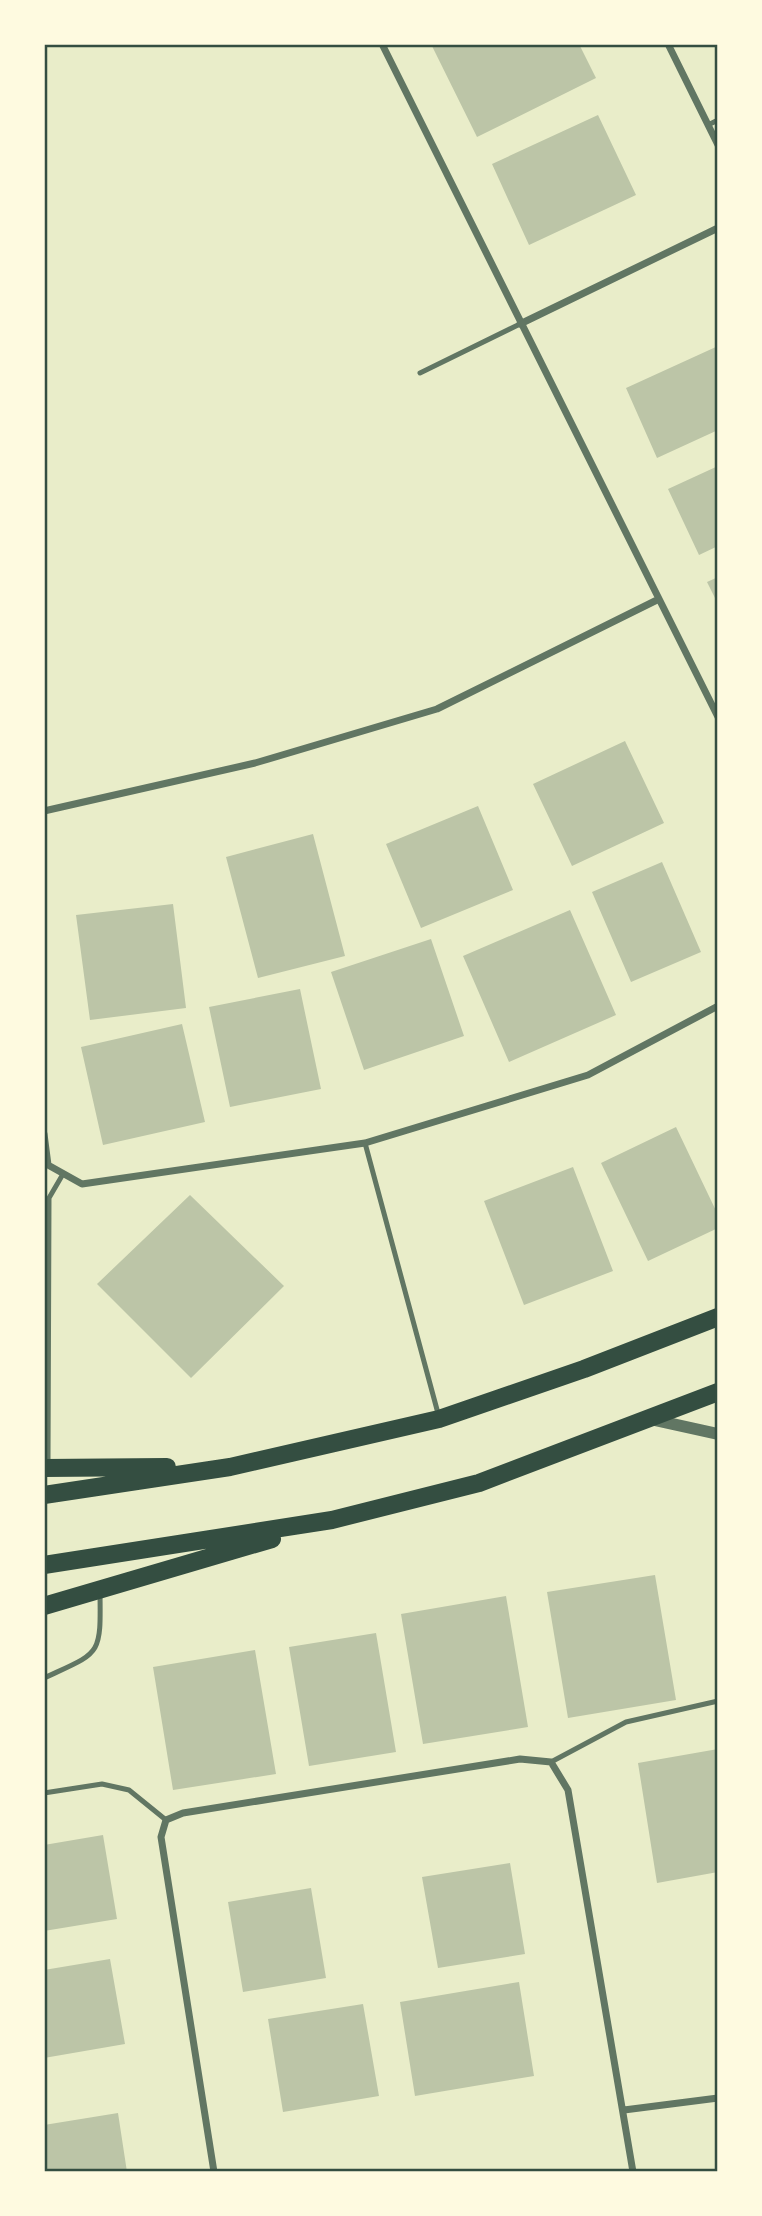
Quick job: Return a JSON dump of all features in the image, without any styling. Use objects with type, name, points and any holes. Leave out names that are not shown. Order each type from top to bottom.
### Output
[{"type":"main road","points":[[44,1495],[230,1467],[439,1419],[584,1369],[718,1317]]},
{"type":"main road","points":[[44,1606],[332,1520],[479,1483],[718,1392]]},
{"type":"main road","points":[[46,1468],[230,1467]]},
{"type":"main road","points":[[44,1565],[332,1520]]},
{"type":"street","points":[[382,44],[718,717]]},
{"type":"street","points":[[668,44],[718,145]]},
{"type":"street","points":[[520,324],[718,228]]},
{"type":"street","points":[[44,811],[255,763],[437,709],[659,598]]},
{"type":"street","points":[[44,1134],[48,1165],[82,1184],[365,1143],[588,1075],[718,1006]]},
{"type":"street","points":[[649,1419],[718,1434]]},
{"type":"street","points":[[214,2172],[161,1837],[166,1820],[183,1813],[520,1759],[551,1762],[568,1790],[633,2172]]},
{"type":"street","points":[[624,2110],[718,2098]]},
{"type":"lane","points":[[708,125],[718,120]]},
{"type":"lane","points":[[420,373],[520,324]]},
{"type":"lane","points":[[365,1143],[439,1419]]},
{"type":"lane","points":[[46,1468],[48,1198],[64,1174]]},
{"type":"lane","points":[[44,1678],[82,1661],[96,1649],[100,1633],[100,1590]]},
{"type":"lane","points":[[551,1762],[626,1722],[718,1701]]},
{"type":"lane","points":[[44,1793],[102,1784],[129,1790],[166,1820]]},
{"type":"building","points":[[431,44],[579,44],[596,78],[477,137]]},
{"type":"building","points":[[598,115],[636,195],[529,245],[492,164]]},
{"type":"building","points":[[718,346],[718,430],[657,458],[626,388]]},
{"type":"building","points":[[718,466],[718,546],[699,555],[668,489]]},
{"type":"building","points":[[718,577],[718,604],[707,582]]},
{"type":"building","points":[[625,741],[664,823],[572,866],[533,784]]},
{"type":"building","points":[[478,806],[513,890],[421,928],[386,844]]},
{"type":"building","points":[[313,834],[345,956],[258,978],[226,857]]},
{"type":"building","points":[[662,862],[701,952],[631,982],[592,892]]},
{"type":"building","points":[[173,904],[186,1008],[90,1020],[76,915]]},
{"type":"building","points":[[570,910],[616,1015],[509,1062],[463,956]]},
{"type":"building","points":[[431,939],[464,1036],[364,1070],[331,972]]},
{"type":"building","points":[[300,989],[321,1089],[230,1107],[209,1007]]},
{"type":"building","points":[[182,1024],[205,1122],[103,1145],[81,1047]]},
{"type":"building","points":[[676,1127],[718,1215],[718,1228],[648,1261],[601,1163]]},
{"type":"building","points":[[573,1167],[613,1271],[524,1305],[484,1201]]},
{"type":"building","points":[[190,1195],[284,1286],[191,1378],[97,1284]]},
{"type":"building","points":[[655,1575],[676,1700],[568,1718],[547,1592]]},
{"type":"building","points":[[506,1596],[528,1727],[423,1744],[401,1614]]},
{"type":"building","points":[[376,1633],[396,1752],[309,1766],[289,1647]]},
{"type":"building","points":[[255,1650],[276,1774],[173,1790],[153,1667]]},
{"type":"building","points":[[718,1749],[718,1872],[657,1883],[638,1763]]},
{"type":"building","points":[[103,1835],[117,1919],[44,1931],[44,1845]]},
{"type":"building","points":[[510,1863],[525,1954],[438,1968],[422,1877]]},
{"type":"building","points":[[311,1888],[326,1978],[243,1992],[228,1902]]},
{"type":"building","points":[[110,1959],[125,2044],[44,2058],[44,1970]]},
{"type":"building","points":[[519,1982],[534,2076],[415,2096],[400,2002]]},
{"type":"building","points":[[363,2004],[379,2096],[283,2112],[268,2019]]},
{"type":"building","points":[[118,2113],[127,2172],[44,2172],[44,2125]]}]
